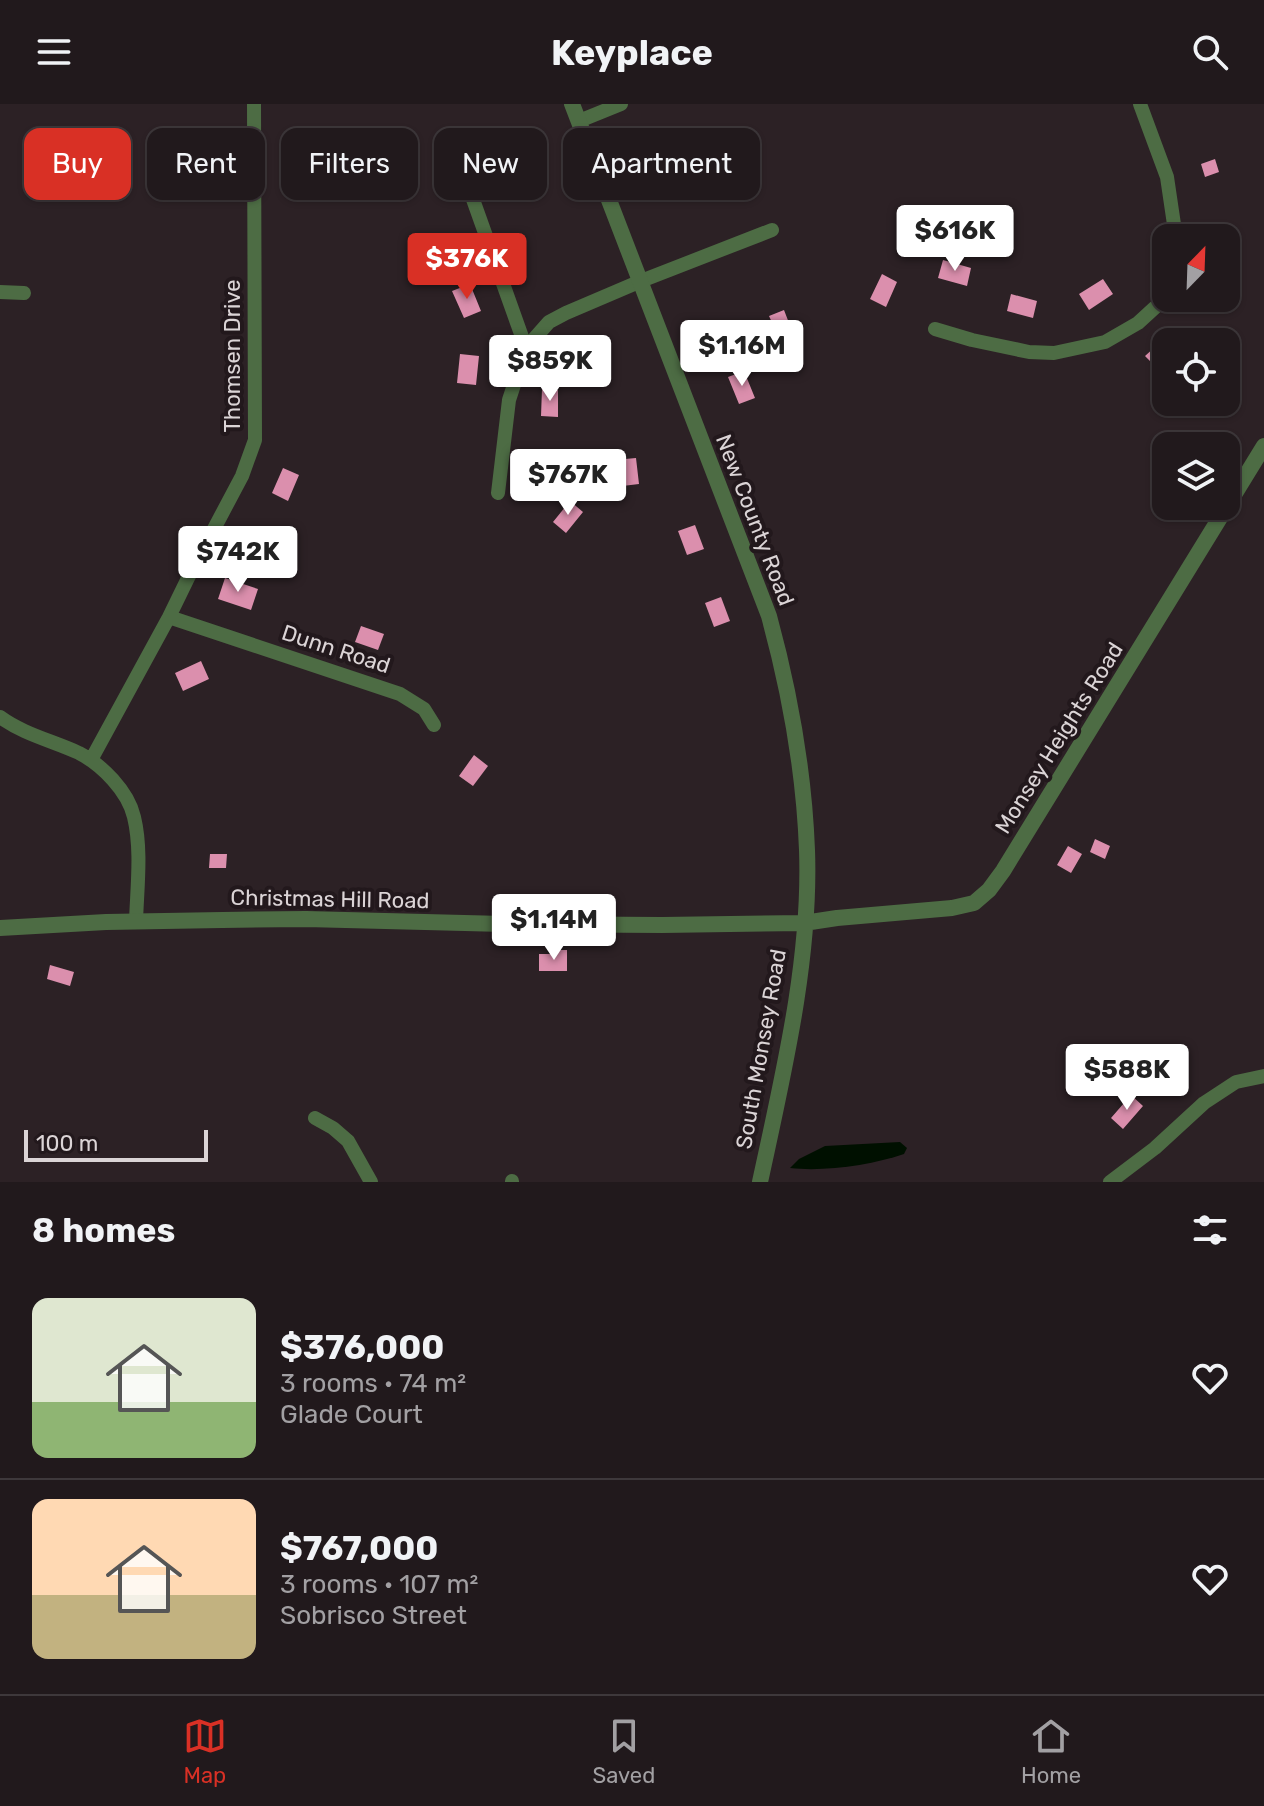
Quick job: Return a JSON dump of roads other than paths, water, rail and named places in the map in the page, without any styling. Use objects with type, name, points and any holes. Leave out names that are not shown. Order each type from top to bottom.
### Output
[{"type":"street","name":"Thomsen Drive","points":[[91,760],[242,476],[255,440],[254,104]]},
{"type":"street","name":"New County Road","points":[[572,104],[769,616],[795,725],[803,787],[807,852],[804,923]]},
{"type":"street","points":[[579,121],[621,104]]},
{"type":"street","points":[[1140,104],[1167,177],[1174,224]]},
{"type":"street","points":[[473,200],[526,348]]},
{"type":"street","points":[[498,493],[509,400],[526,348],[549,322],[641,281],[772,230]]},
{"type":"street","points":[[0,292],[24,293]]},
{"type":"street","points":[[935,329],[1029,352],[1054,353],[1105,342],[1138,323],[1152,310]]},
{"type":"street","name":"Monsey Heights Road","points":[[804,923],[952,908],[974,903],[989,890],[1264,446]]},
{"type":"street","name":"Dunn Road","points":[[169,617],[400,694],[424,709],[434,725]]},
{"type":"street","points":[[0,717],[91,760],[123,793],[134,815],[137,844],[136,922]]},
{"type":"street","name":"Christmas Hill Road","points":[[0,928],[106,922],[306,919],[520,924],[804,923]]},
{"type":"street","name":"South Monsey Road","points":[[760,1182],[787,1051],[804,923]]},
{"type":"street","points":[[1110,1182],[1155,1148],[1204,1103],[1236,1082],[1264,1076]]},
{"type":"street","points":[[315,1118],[348,1141],[371,1182]]}]
